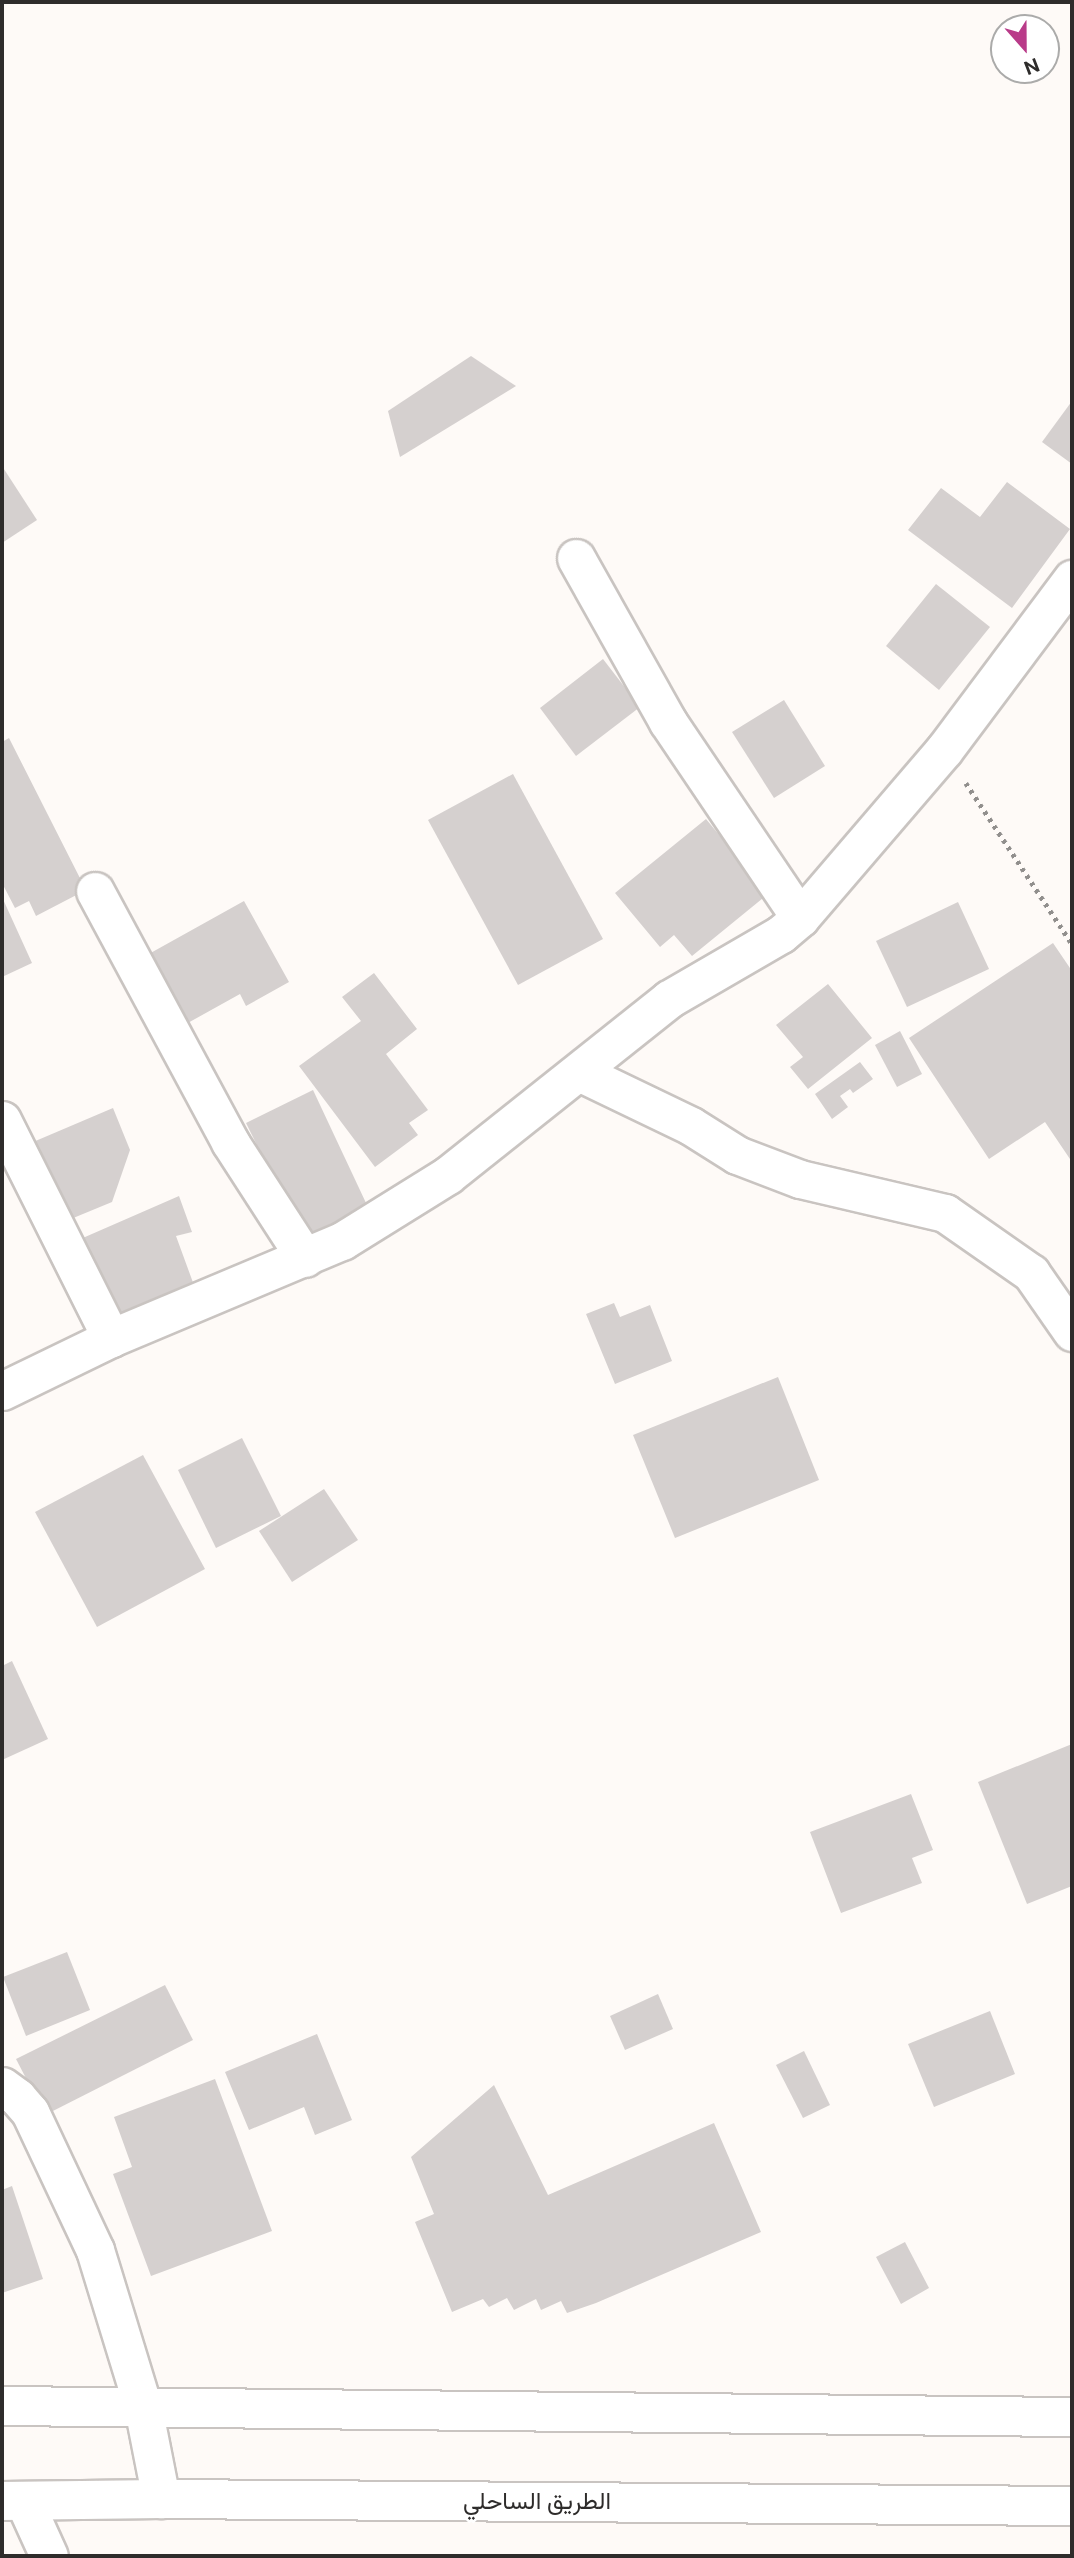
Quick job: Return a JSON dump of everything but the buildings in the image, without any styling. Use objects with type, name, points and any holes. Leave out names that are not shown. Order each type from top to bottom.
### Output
[{"type":"highway","points":[[2,2406],[1072,2417]]},
{"type":"highway","name":"الطريق الساحلي","points":[[13,2501],[162,2499],[1072,2506]]},
{"type":"street","points":[[576,558],[668,722],[800,918]]},
{"type":"street","points":[[2,1391],[111,1338],[342,1241],[448,1175],[669,999],[781,934],[800,918],[944,750],[1072,579]]},
{"type":"street","points":[[95,891],[230,1142],[305,1258]]},
{"type":"street","points":[[579,1072],[691,1126],[737,1155],[762,1165],[800,1179],[945,1213],[1031,1273],[1072,1332]]},
{"type":"street","points":[[2,1120],[111,1338]]},
{"type":"street","points":[[2,2086],[17,2097],[30,2112],[95,2249],[143,2407],[162,2499]]},
{"type":"street","points":[[13,2501],[49,2556]]},
{"type":"path","points":[[944,750],[1072,944]]}]
